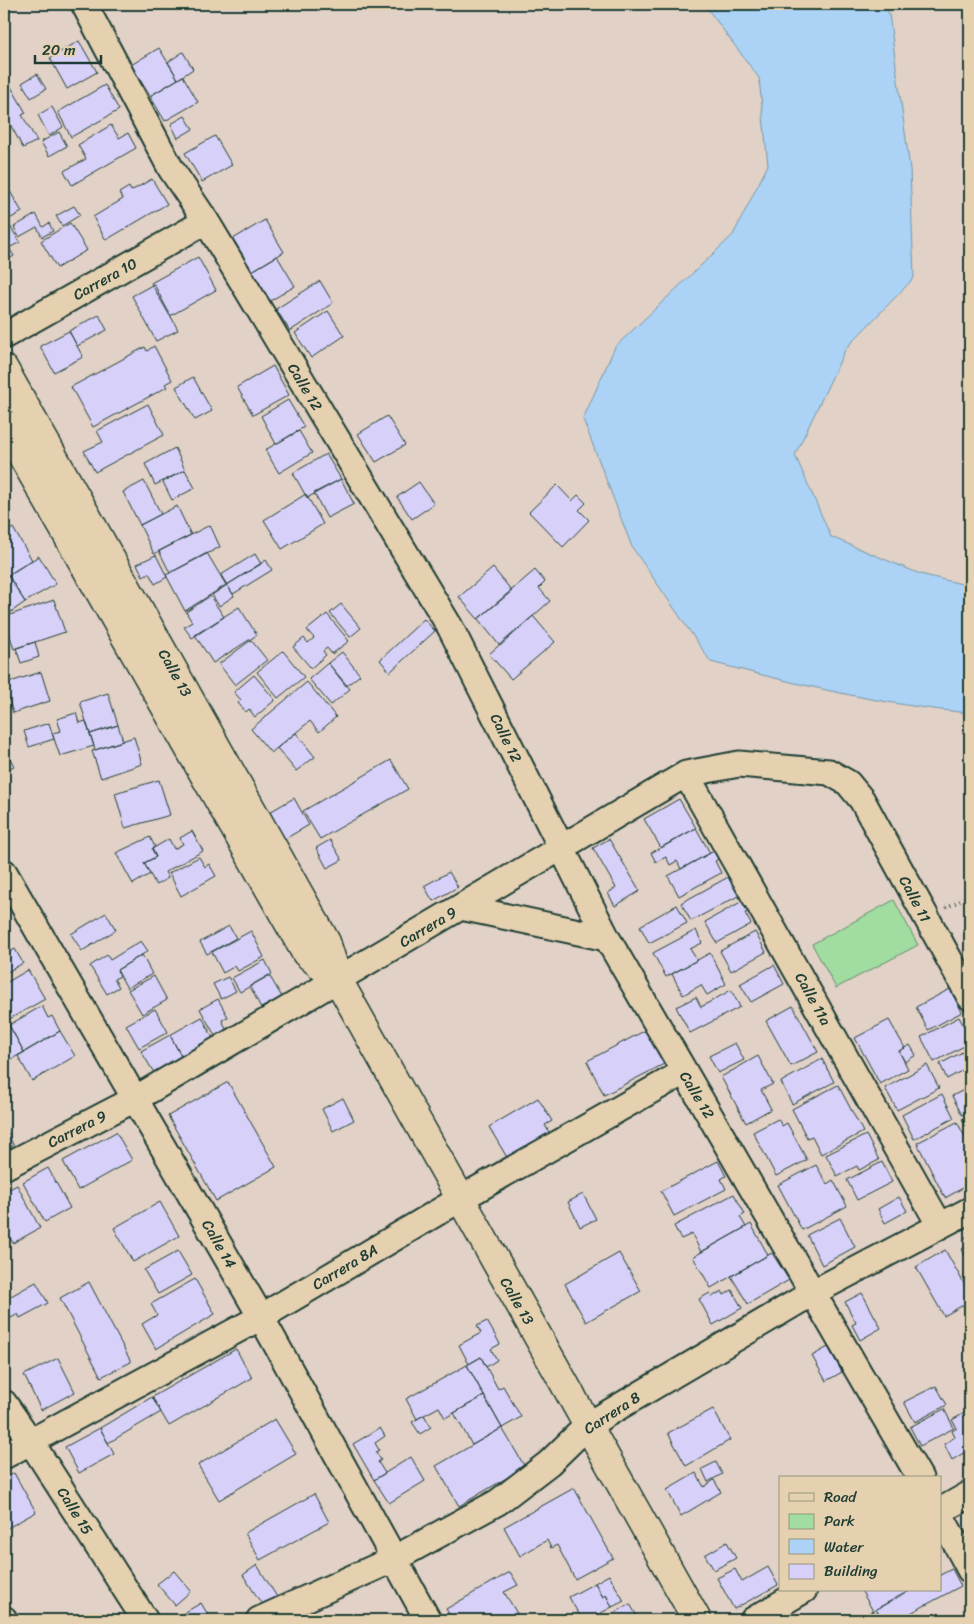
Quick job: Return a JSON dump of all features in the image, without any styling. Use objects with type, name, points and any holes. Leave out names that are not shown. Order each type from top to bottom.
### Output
[{"type":"highway","name":"Calle 13","points":[[4,369],[326,942],[338,980],[697,1620]]},
{"type":"highway","name":"Calle 13","points":[[4,424],[306,953],[338,980]]},
{"type":"street","name":"Calle 12","points":[[84,4],[171,169],[206,221],[450,627],[607,938],[814,1292],[919,1476]]},
{"type":"street","name":"Carrera 10","points":[[4,336],[206,221]]},
{"type":"street","name":"Carrera 9","points":[[4,1167],[135,1099],[686,774],[739,764],[829,772],[848,783],[862,800]]},
{"type":"street","name":"Calle 11a","points":[[686,774],[940,1224]]},
{"type":"street","name":"Calle 11","points":[[862,800],[970,997]]},
{"type":"street","name":"Calle 14","points":[[4,872],[261,1317],[428,1620]]},
{"type":"street","points":[[461,907],[607,938]]},
{"type":"street","name":"Carrera 8A","points":[[4,1456],[261,1317],[460,1199],[684,1072]]},
{"type":"street","name":"Carrera 8","points":[[259,1620],[394,1558],[498,1502],[549,1463],[588,1425],[814,1292],[940,1224],[970,1210]]},
{"type":"street","name":"Calle 15","points":[[4,1403],[31,1442],[144,1620]]},
{"type":"street","points":[[942,1512],[970,1494]]},
{"type":"street","points":[[942,1517],[970,1570]]},
{"type":"street","points":[[752,1620],[801,1592]]},
{"type":"green space","points":[[894,900],[918,945],[836,988],[812,944]]},
{"type":"water","points":[[704,4],[883,4],[889,14],[910,169],[914,278],[846,348],[795,455],[831,537],[920,574],[970,586],[970,713],[872,699],[807,686],[711,662],[632,547],[583,419],[615,347],[733,235],[768,165],[759,78]]},
{"type":"building","points":[[79,41],[97,72],[67,89],[50,58]]},
{"type":"building","points":[[159,48],[178,79],[150,96],[131,65]]},
{"type":"building","points":[[183,52],[193,69],[178,79],[168,62]]},
{"type":"building","points":[[37,74],[46,89],[31,98],[22,83]]},
{"type":"building","points":[[183,76],[198,102],[165,121],[150,96]]},
{"type":"building","points":[[10,85],[26,113],[22,115],[37,141],[23,148],[9,122],[4,124],[4,88]]},
{"type":"building","points":[[105,85],[119,110],[71,137],[58,112]]},
{"type":"building","points":[[52,107],[63,127],[49,136],[38,115]]},
{"type":"building","points":[[185,116],[193,129],[178,138],[171,124]]},
{"type":"building","points":[[111,125],[119,138],[128,133],[136,148],[72,185],[64,171],[86,159],[78,145]]},
{"type":"building","points":[[59,132],[67,146],[49,156],[41,142]]},
{"type":"building","points":[[215,136],[232,165],[202,182],[185,153]]},
{"type":"building","points":[[152,179],[167,204],[106,240],[93,217],[123,199],[119,193],[129,187],[131,191]]},
{"type":"building","points":[[4,181],[22,212],[4,222]]},
{"type":"building","points":[[74,206],[80,215],[62,226],[56,216]]},
{"type":"building","points":[[36,214],[43,227],[49,223],[53,231],[42,237],[37,227],[19,237],[14,227]]},
{"type":"building","points":[[265,220],[284,252],[252,271],[233,239]]},
{"type":"building","points":[[8,223],[20,242],[9,248],[14,256],[4,262],[4,226]]},
{"type":"building","points":[[70,223],[87,250],[57,268],[41,241]]},
{"type":"building","points":[[277,256],[295,286],[270,301],[252,271]]},
{"type":"building","points":[[198,257],[216,290],[170,316],[151,283]]},
{"type":"building","points":[[320,281],[333,303],[290,331],[276,309]]},
{"type":"building","points":[[154,284],[178,330],[156,341],[132,296]]},
{"type":"building","points":[[328,311],[344,336],[311,358],[295,333]]},
{"type":"building","points":[[99,315],[107,330],[77,346],[69,331]]},
{"type":"building","points":[[69,331],[83,357],[54,372],[40,346]]},
{"type":"building","points":[[154,346],[172,380],[165,384],[167,387],[93,427],[71,387],[145,347],[147,351]]},
{"type":"building","points":[[273,366],[289,395],[253,415],[237,387]]},
{"type":"building","points":[[193,377],[212,411],[195,420],[176,387]]},
{"type":"building","points":[[288,400],[304,427],[276,444],[261,416]]},
{"type":"building","points":[[148,404],[164,435],[95,472],[84,451],[103,442],[97,431]]},
{"type":"building","points":[[387,416],[405,445],[376,462],[358,434]]},
{"type":"building","points":[[299,431],[312,453],[279,473],[265,450]]},
{"type":"building","points":[[175,448],[185,470],[155,485],[145,464]]},
{"type":"building","points":[[326,454],[341,479],[307,498],[293,473]]},
{"type":"building","points":[[185,470],[195,488],[172,500],[163,482]]},
{"type":"building","points":[[341,479],[354,504],[327,518],[314,493]]},
{"type":"building","points":[[144,481],[161,514],[140,525],[123,492]]},
{"type":"building","points":[[419,482],[434,504],[412,519],[397,497]]},
{"type":"building","points":[[557,485],[572,501],[578,495],[586,503],[579,510],[589,520],[563,547],[529,512]]},
{"type":"building","points":[[306,494],[323,524],[282,549],[264,520]]},
{"type":"building","points":[[177,506],[191,535],[154,554],[140,525]]},
{"type":"building","points":[[210,525],[220,547],[170,573],[159,551]]},
{"type":"building","points":[[13,528],[32,560],[4,578],[4,534]]},
{"type":"building","points":[[207,553],[226,585],[185,611],[166,575]]},
{"type":"building","points":[[255,554],[261,564],[227,585],[221,575]]},
{"type":"building","points":[[156,555],[167,577],[155,584],[149,573],[143,576],[137,564]]},
{"type":"building","points":[[39,556],[56,584],[25,602],[8,575]]},
{"type":"building","points":[[266,560],[272,570],[233,594],[227,585]]},
{"type":"building","points":[[493,568],[512,591],[478,619],[459,597]]},
{"type":"building","points":[[535,570],[545,582],[539,588],[550,601],[500,646],[478,619]]},
{"type":"building","points":[[8,575],[25,602],[11,612],[4,599],[4,578]]},
{"type":"building","points":[[227,585],[234,596],[219,606],[212,595]]},
{"type":"building","points":[[210,596],[224,617],[192,638],[184,627],[192,622],[186,612]]},
{"type":"building","points":[[54,600],[65,632],[14,649],[4,617]]},
{"type":"building","points":[[341,604],[361,628],[350,637],[330,613]]},
{"type":"building","points":[[239,607],[257,635],[213,663],[195,635]]},
{"type":"building","points":[[327,614],[349,641],[332,654],[327,648],[323,651],[326,655],[311,668],[293,647],[304,638],[308,643],[314,638],[307,630]]},
{"type":"building","points":[[533,616],[555,642],[511,679],[489,654]]},
{"type":"building","points":[[424,619],[435,631],[390,672],[380,660]]},
{"type":"building","points":[[251,640],[267,660],[235,685],[219,664]]},
{"type":"building","points":[[35,642],[39,657],[21,663],[16,648]]},
{"type":"building","points":[[283,651],[304,677],[278,698],[257,672]]},
{"type":"building","points":[[342,652],[360,675],[346,686],[328,663]]},
{"type":"building","points":[[328,663],[350,689],[331,705],[309,679]]},
{"type":"building","points":[[41,672],[50,701],[13,713],[4,684]]},
{"type":"building","points":[[254,675],[275,700],[255,717],[249,709],[246,712],[238,703],[241,700],[234,692]]},
{"type":"building","points":[[307,682],[336,717],[319,732],[310,721],[271,753],[251,729]]},
{"type":"building","points":[[108,693],[118,725],[90,734],[80,702]]},
{"type":"building","points":[[76,713],[79,723],[86,721],[94,746],[60,756],[52,733],[61,731],[57,719]]},
{"type":"building","points":[[49,723],[54,739],[29,747],[24,731]]},
{"type":"building","points":[[118,725],[123,741],[95,750],[90,734]]},
{"type":"building","points":[[296,733],[315,757],[296,771],[277,748]]},
{"type":"building","points":[[134,737],[142,764],[101,778],[92,751]]},
{"type":"building","points":[[4,747],[14,766],[4,771]]},
{"type":"building","points":[[391,760],[408,789],[320,839],[303,811]]},
{"type":"building","points":[[159,780],[170,815],[125,828],[115,793]]},
{"type":"building","points":[[294,798],[309,825],[283,840],[268,813]]},
{"type":"building","points":[[679,799],[696,828],[661,848],[644,819]]},
{"type":"building","points":[[696,828],[710,853],[681,869],[677,861],[670,865],[666,857],[656,862],[651,853]]},
{"type":"building","points":[[192,831],[203,851],[165,872],[168,878],[156,885],[144,863],[156,857],[152,849],[169,839],[174,849],[183,844],[180,838]]},
{"type":"building","points":[[150,837],[155,847],[152,849],[156,857],[144,863],[150,874],[133,884],[116,853]]},
{"type":"building","points":[[609,839],[640,891],[615,906],[608,893],[616,888],[593,848]]},
{"type":"building","points":[[330,840],[342,860],[327,868],[316,848]]},
{"type":"building","points":[[716,850],[720,858],[715,861],[721,873],[679,896],[668,876]]},
{"type":"building","points":[[199,857],[205,867],[209,864],[216,876],[181,896],[169,873]]},
{"type":"building","points":[[449,872],[458,887],[433,901],[424,886]]},
{"type":"building","points":[[732,875],[742,894],[691,921],[681,903]]},
{"type":"building","points":[[746,899],[752,910],[745,913],[751,924],[717,943],[705,922]]},
{"type":"building","points":[[677,905],[687,923],[649,943],[640,926]]},
{"type":"building","points":[[106,913],[116,930],[82,951],[71,934]]},
{"type":"building","points":[[229,926],[236,938],[207,954],[200,942]]},
{"type":"building","points":[[696,930],[702,943],[690,949],[697,960],[666,977],[653,953]]},
{"type":"building","points":[[251,931],[264,957],[238,971],[235,966],[223,973],[212,952]]},
{"type":"building","points":[[755,932],[766,952],[731,971],[720,951]]},
{"type":"building","points":[[141,941],[148,951],[117,970],[120,976],[114,979],[119,987],[107,994],[90,966],[107,955],[110,960]]},
{"type":"building","points":[[15,949],[23,963],[4,974],[4,951],[5,954]]},
{"type":"building","points":[[710,953],[726,984],[707,995],[701,985],[683,995],[672,974]]},
{"type":"building","points":[[142,955],[152,974],[127,988],[117,970]]},
{"type":"building","points":[[265,960],[272,974],[240,992],[232,978]]},
{"type":"building","points":[[774,965],[784,984],[751,1002],[740,984]]},
{"type":"building","points":[[28,970],[45,999],[4,1022],[4,984]]},
{"type":"building","points":[[269,975],[282,997],[261,1008],[250,986]]},
{"type":"building","points":[[154,976],[167,1000],[142,1014],[128,990]]},
{"type":"building","points":[[228,977],[236,991],[221,999],[213,984]]},
{"type":"building","points":[[950,989],[962,1012],[928,1030],[916,1007]]},
{"type":"building","points":[[731,990],[740,1007],[690,1033],[676,1007],[696,997],[701,1007]]},
{"type":"building","points":[[218,999],[228,1017],[222,1020],[227,1031],[216,1037],[200,1009]]},
{"type":"building","points":[[42,1006],[48,1018],[52,1016],[60,1031],[24,1052],[9,1025]]},
{"type":"building","points":[[793,1006],[818,1052],[791,1066],[766,1021]]},
{"type":"building","points":[[155,1009],[168,1032],[139,1048],[126,1025]]},
{"type":"building","points":[[202,1017],[214,1040],[186,1056],[185,1054],[181,1056],[170,1035]]},
{"type":"building","points":[[959,1017],[970,1038],[970,1043],[934,1062],[921,1037]]},
{"type":"building","points":[[889,1020],[905,1048],[899,1051],[908,1069],[880,1084],[855,1038]]},
{"type":"building","points":[[9,1025],[24,1052],[10,1060],[4,1049],[4,1028]]},
{"type":"building","points":[[648,1029],[666,1063],[604,1095],[587,1061]]},
{"type":"building","points":[[60,1031],[75,1056],[32,1081],[18,1056]]},
{"type":"building","points":[[170,1035],[181,1056],[185,1054],[187,1058],[156,1076],[141,1051]]},
{"type":"building","points":[[735,1043],[744,1060],[718,1073],[709,1056]]},
{"type":"building","points":[[910,1045],[916,1055],[905,1062],[899,1051]]},
{"type":"building","points":[[970,1048],[970,1066],[947,1079],[940,1064]]},
{"type":"building","points":[[758,1056],[773,1084],[761,1090],[771,1109],[746,1123],[721,1077]]},
{"type":"building","points":[[822,1059],[834,1082],[792,1104],[781,1082]]},
{"type":"building","points":[[927,1065],[939,1088],[897,1110],[885,1088]]},
{"type":"building","points":[[228,1082],[276,1167],[216,1201],[168,1116]]},
{"type":"building","points":[[838,1085],[863,1132],[821,1154],[812,1136],[807,1138],[792,1109]]},
{"type":"building","points":[[970,1087],[970,1110],[962,1115],[952,1096]]},
{"type":"building","points":[[942,1094],[954,1118],[914,1139],[902,1115]]},
{"type":"building","points":[[343,1098],[354,1120],[333,1131],[322,1109]]},
{"type":"building","points":[[538,1098],[552,1121],[545,1125],[550,1134],[508,1159],[489,1127]]},
{"type":"building","points":[[970,1115],[970,1135],[962,1119]]},
{"type":"building","points":[[778,1119],[782,1126],[787,1123],[807,1160],[776,1176],[753,1132]]},
{"type":"building","points":[[957,1122],[970,1146],[966,1151],[970,1159],[970,1184],[945,1198],[917,1143]]},
{"type":"building","points":[[4,1123],[13,1145],[4,1149]]},
{"type":"building","points":[[116,1132],[132,1160],[78,1190],[63,1161]]},
{"type":"building","points":[[866,1135],[879,1160],[859,1170],[857,1166],[837,1176],[826,1155]]},
{"type":"building","points":[[718,1161],[726,1176],[721,1179],[726,1189],[674,1216],[661,1191]]},
{"type":"building","points":[[882,1162],[892,1182],[857,1200],[847,1180]]},
{"type":"building","points":[[816,1165],[827,1184],[833,1180],[847,1206],[802,1230],[778,1185]]},
{"type":"building","points":[[48,1168],[70,1208],[45,1222],[23,1182]]},
{"type":"building","points":[[17,1185],[40,1228],[13,1243],[4,1227],[4,1192]]},
{"type":"building","points":[[583,1194],[596,1219],[580,1227],[568,1202]]},
{"type":"building","points":[[734,1194],[745,1214],[740,1217],[746,1227],[701,1252],[692,1234],[681,1239],[674,1226]]},
{"type":"building","points":[[899,1197],[907,1211],[885,1223],[878,1209]]},
{"type":"building","points":[[160,1202],[179,1236],[133,1262],[114,1228]]},
{"type":"building","points":[[840,1218],[855,1247],[822,1265],[807,1235]]},
{"type":"building","points":[[751,1224],[768,1255],[711,1288],[693,1257]]},
{"type":"building","points":[[970,1234],[970,1245],[965,1237]]},
{"type":"building","points":[[970,1245],[970,1265],[962,1249]]},
{"type":"building","points":[[945,1250],[970,1294],[970,1301],[944,1316],[916,1267]]},
{"type":"building","points":[[178,1251],[192,1275],[158,1294],[144,1270]]},
{"type":"building","points":[[619,1253],[641,1291],[586,1322],[565,1284]]},
{"type":"building","points":[[772,1253],[789,1280],[748,1304],[731,1276]]},
{"type":"building","points":[[195,1279],[215,1314],[156,1349],[142,1324],[157,1315],[151,1304]]},
{"type":"building","points":[[36,1282],[48,1303],[20,1318],[18,1314],[4,1322],[4,1300]]},
{"type":"building","points":[[89,1282],[131,1362],[101,1377],[60,1298]]},
{"type":"building","points":[[732,1290],[742,1308],[713,1325],[699,1299],[710,1293],[712,1297],[722,1291],[724,1295]]},
{"type":"building","points":[[862,1293],[881,1328],[860,1340],[852,1325],[856,1323],[845,1302]]},
{"type":"building","points":[[487,1321],[500,1344],[491,1349],[497,1360],[486,1367],[481,1357],[469,1364],[459,1345],[481,1333],[477,1326]]},
{"type":"building","points":[[828,1347],[842,1372],[826,1381],[812,1356]]},
{"type":"building","points":[[236,1349],[252,1378],[169,1426],[152,1397]]},
{"type":"building","points":[[481,1357],[498,1389],[503,1386],[521,1417],[502,1428],[467,1365]]},
{"type":"building","points":[[58,1358],[75,1392],[41,1410],[24,1375]]},
{"type":"building","points":[[467,1365],[484,1396],[445,1418],[439,1407],[417,1419],[406,1399]]},
{"type":"building","points":[[936,1386],[947,1405],[915,1422],[904,1402]]},
{"type":"building","points":[[484,1396],[502,1428],[472,1445],[454,1413]]},
{"type":"building","points":[[152,1397],[161,1412],[108,1443],[100,1428]]},
{"type":"building","points":[[713,1409],[730,1440],[686,1466],[668,1433]]},
{"type":"building","points":[[944,1409],[954,1428],[920,1446],[910,1427]]},
{"type":"building","points":[[970,1410],[970,1449],[952,1460],[944,1444],[955,1437],[952,1431],[957,1428],[952,1420]]},
{"type":"building","points":[[424,1415],[431,1427],[420,1434],[412,1422]]},
{"type":"building","points":[[275,1419],[296,1454],[219,1500],[198,1465]]},
{"type":"building","points":[[100,1428],[114,1454],[79,1473],[65,1447]]},
{"type":"building","points":[[380,1428],[385,1436],[375,1443],[379,1450],[376,1452],[381,1460],[378,1462],[385,1473],[374,1480],[353,1444]]},
{"type":"building","points":[[502,1428],[525,1467],[459,1506],[436,1466]]},
{"type":"building","points":[[411,1457],[425,1481],[389,1503],[374,1480]]},
{"type":"building","points":[[716,1462],[722,1474],[708,1482],[702,1469]]},
{"type":"building","points":[[14,1473],[36,1512],[4,1530],[4,1479]]},
{"type":"building","points":[[696,1473],[704,1487],[714,1480],[721,1492],[681,1516],[667,1490]]},
{"type":"building","points":[[574,1488],[613,1558],[575,1579],[557,1545],[551,1548],[547,1540],[520,1556],[504,1527]]},
{"type":"building","points":[[314,1494],[329,1522],[260,1560],[245,1533]]},
{"type":"building","points":[[727,1542],[736,1558],[714,1570],[705,1555]]},
{"type":"building","points":[[257,1565],[277,1597],[263,1606],[243,1575]]},
{"type":"building","points":[[768,1567],[778,1585],[734,1609],[717,1578],[735,1569],[742,1582]]},
{"type":"building","points":[[952,1569],[961,1586],[907,1615],[909,1620],[882,1620],[876,1609],[907,1592],[942,1592],[942,1574]]},
{"type":"building","points":[[174,1571],[191,1591],[175,1605],[157,1584]]},
{"type":"building","points":[[510,1572],[518,1585],[504,1592],[518,1615],[509,1620],[453,1620],[446,1609]]},
{"type":"building","points":[[609,1575],[624,1601],[612,1607],[606,1595],[603,1597],[595,1583]]},
{"type":"building","points":[[595,1583],[603,1597],[606,1595],[612,1607],[588,1620],[582,1620],[569,1597]]},
{"type":"building","points":[[862,1592],[907,1592],[873,1611]]},
{"type":"building","points":[[201,1603],[211,1620],[172,1620]]},
{"type":"building","points":[[630,1604],[639,1620],[602,1620]]},
{"type":"building","points":[[873,1611],[878,1620],[855,1620]]}]
